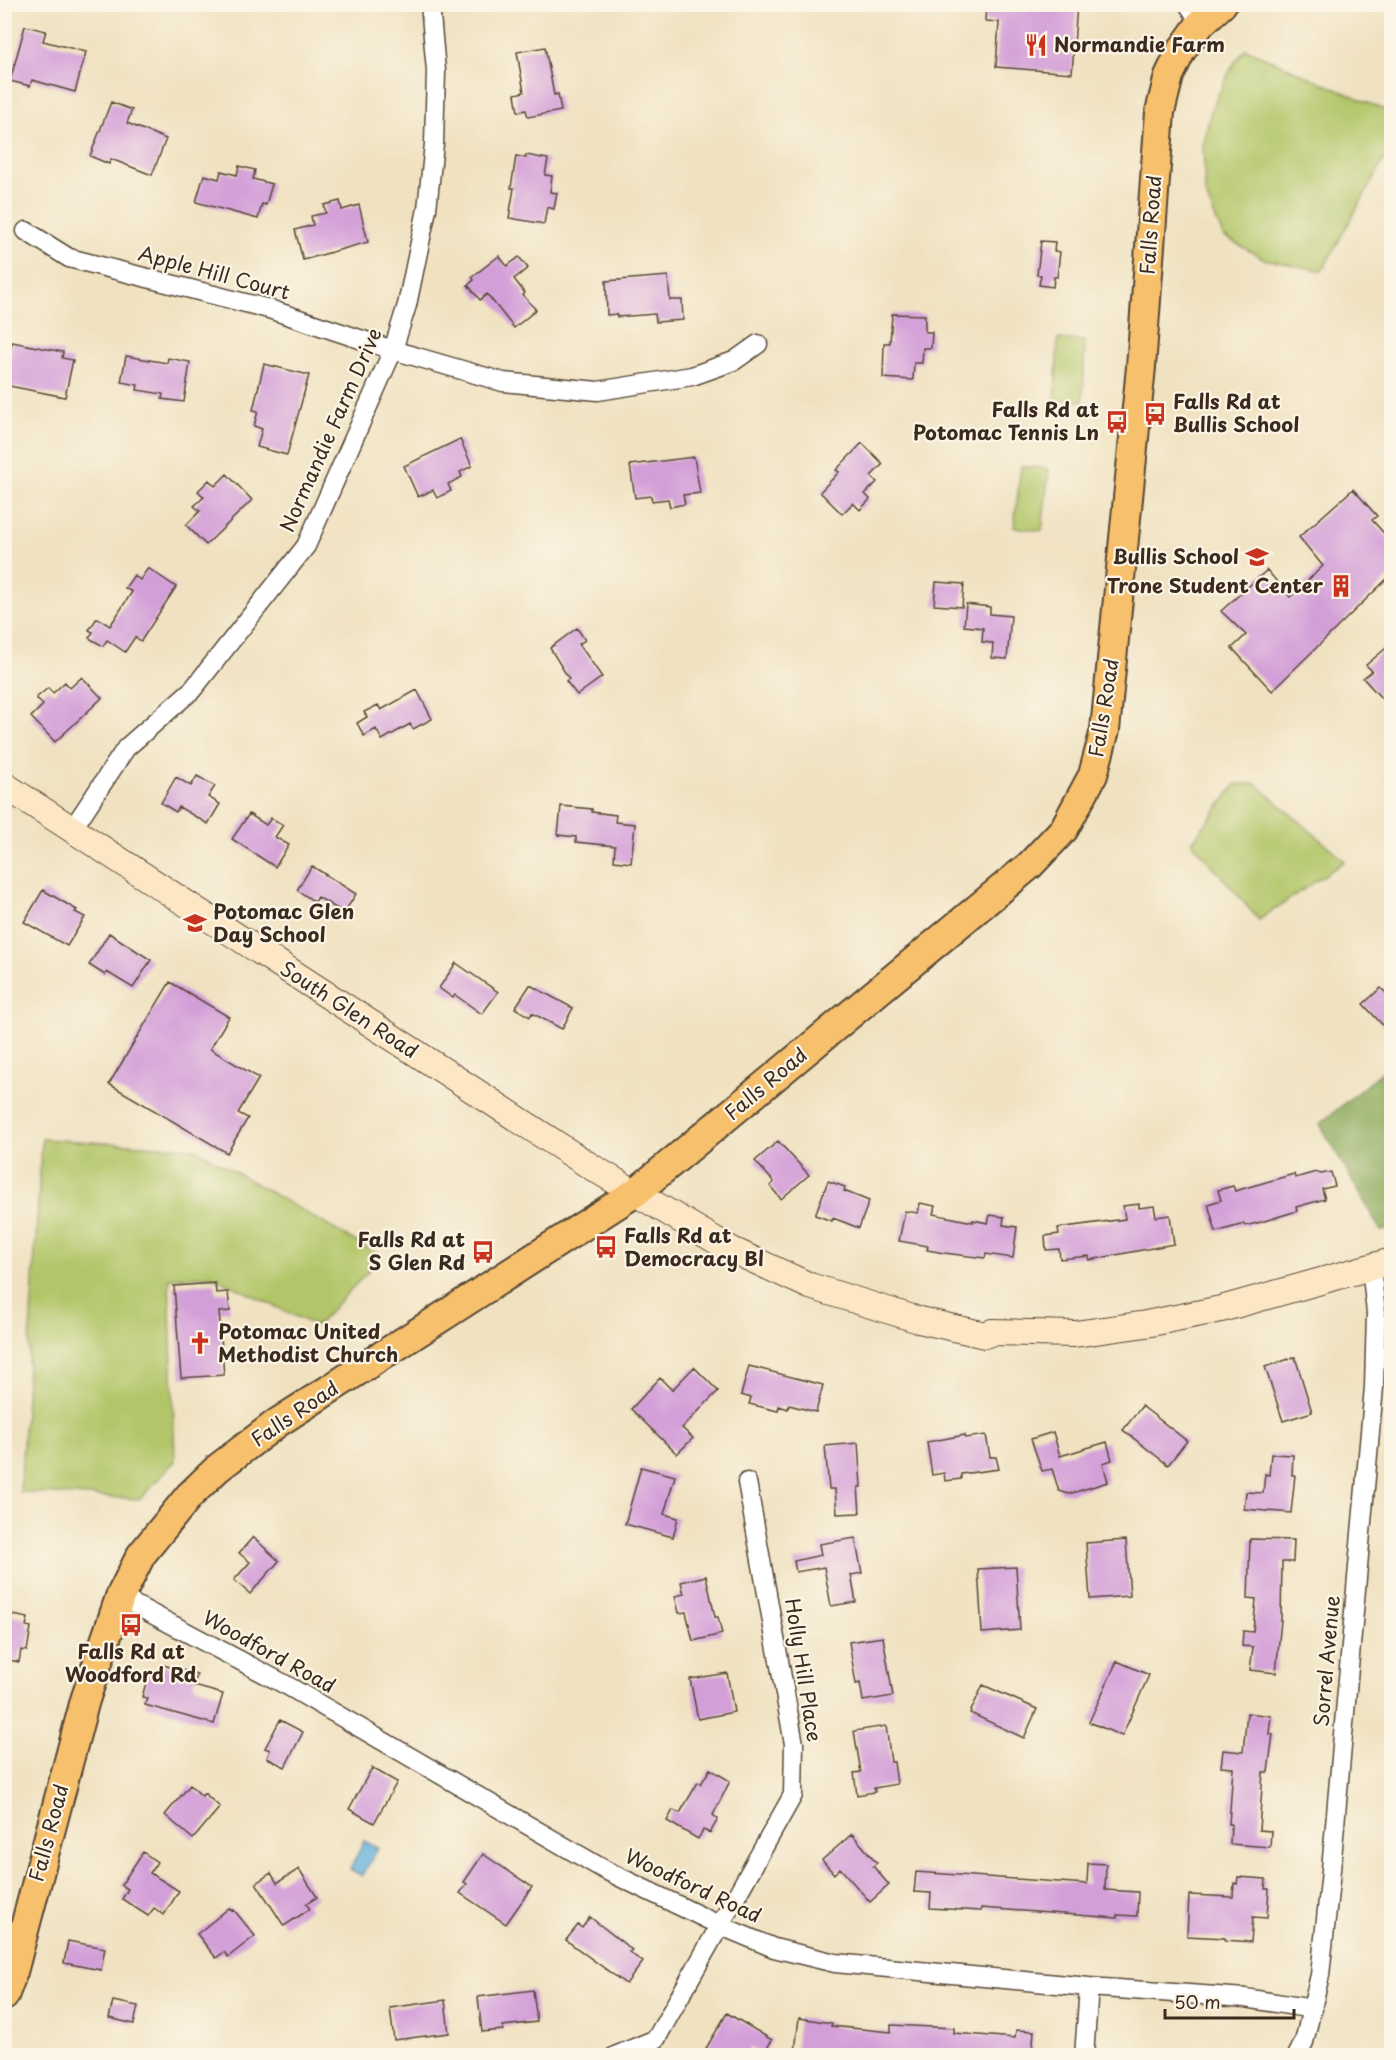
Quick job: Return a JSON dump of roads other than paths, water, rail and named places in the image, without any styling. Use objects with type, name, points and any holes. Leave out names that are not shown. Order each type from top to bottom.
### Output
[{"type":"main road","name":"Falls Road","points":[[4,1996],[13,1972],[85,1700],[120,1597],[141,1556],[189,1496],[218,1468],[277,1423],[636,1192],[1030,865],[1064,829],[1093,775],[1105,730],[1141,367],[1160,112],[1169,76],[1195,14],[1222,4]]},
{"type":"main road","name":"South Glen Road","points":[[4,785],[580,1160],[732,1250],[810,1286],[919,1320],[985,1335],[992,1332],[1075,1334],[1146,1324],[1221,1309],[1381,1264]]},
{"type":"street","name":"Normandie Farm Drive","points":[[73,828],[126,748],[193,689],[306,546],[393,350],[407,305],[428,209],[434,144],[436,82],[430,4]]},
{"type":"street","name":"Apple Hill Court","points":[[27,231],[69,258],[269,309],[393,350],[502,382],[598,391],[692,376],[734,361],[758,344]]},
{"type":"street","name":"Sorrel Avenue","points":[[1298,2055],[1304,2042],[1320,1975],[1330,1881],[1374,1387],[1376,1313],[1381,1264]]},
{"type":"street","name":"Holly Hill Place","points":[[615,2055],[656,2039],[793,1795],[794,1743],[747,1482]]},
{"type":"street","name":"Woodford Road","points":[[120,1597],[288,1686],[605,1870],[719,1925],[774,1948],[835,1963],[1089,1987],[1245,1998],[1313,2009]]},
{"type":"street","points":[[1084,2055],[1089,1987]]},
{"type":"water","points":[[364,1841],[378,1848],[362,1876],[350,1869]]},
{"type":"place","name":"Normandie Farm","points":[[1036,45]]},
{"type":"place","name":"Falls Rd at Bullis School","points":[[1155,414]]},
{"type":"place","name":"Falls Rd at Potomac Tennis Ln","points":[[1117,422]]},
{"type":"place","name":"Bullis School","points":[[1257,557]]},
{"type":"place","name":"Trone Student Center","points":[[1341,586]]},
{"type":"place","name":"Potomac Glen Day School","points":[[195,923]]},
{"type":"place","name":"Falls Rd at Democracy Bl","points":[[606,1247]]},
{"type":"place","name":"Falls Rd at S Glen Rd","points":[[483,1252]]},
{"type":"place","name":"Potomac United Methodist Church","points":[[200,1343]]},
{"type":"place","name":"Falls Rd at Woodford Rd","points":[[131,1625]]}]
